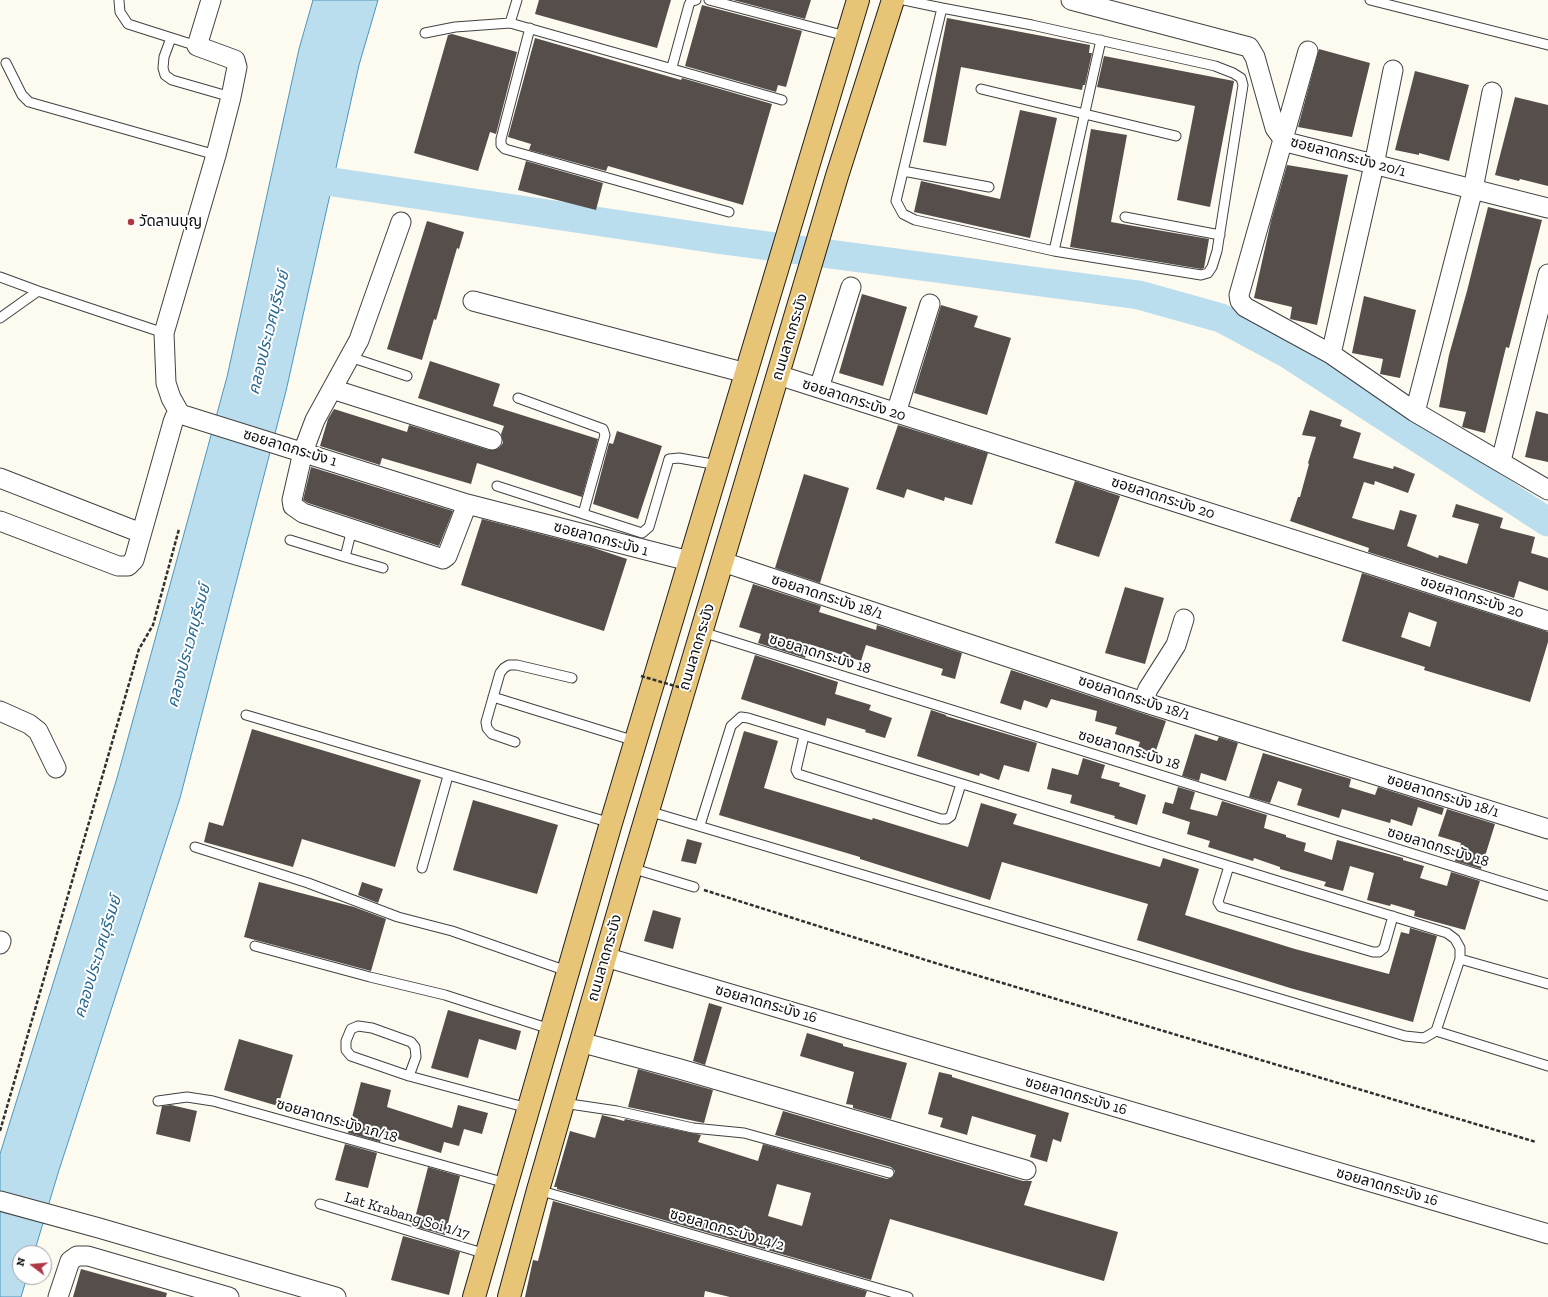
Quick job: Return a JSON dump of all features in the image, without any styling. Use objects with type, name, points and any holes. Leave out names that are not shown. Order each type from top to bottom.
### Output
[{"type":"main road","points":[[474,1297],[550,1029],[635,741],[858,0]]},
{"type":"main road","name":"ถนนลาดกระบัง","points":[[509,1297],[580,1042],[631,868],[837,176],[893,0]]},
{"type":"street","points":[[0,521],[122,567],[128,566],[134,560],[173,422],[175,417],[180,414],[171,398],[166,383],[164,333],[216,156],[237,67],[236,60],[197,46],[211,0]]},
{"type":"street","name":"ซอยลาดกระบัง 20/1","points":[[1072,0],[1249,47],[1255,57],[1275,128],[1283,139],[1299,146],[1548,208]]},
{"type":"street","points":[[1308,51],[1239,295],[1240,301],[1245,308],[1331,354],[1415,412],[1501,461],[1548,490]]},
{"type":"street","points":[[1331,354],[1374,165],[1393,70]]},
{"type":"street","points":[[1415,412],[1473,189],[1492,92]]},
{"type":"street","points":[[401,222],[360,340],[316,420],[296,450],[292,500],[293,506],[303,513],[443,559],[447,556],[467,504]]},
{"type":"street","points":[[1501,461],[1548,274]]},
{"type":"street","points":[[819,388],[851,287]]},
{"type":"street","points":[[473,300],[746,373]]},
{"type":"street","points":[[896,413],[930,304]]},
{"type":"street","name":"ซอยลาดกระบัง 20","points":[[778,375],[1548,622]]},
{"type":"street","points":[[332,389],[492,440]]},
{"type":"street","name":"ซอยลาดกระบัง 1","points":[[180,414],[467,504],[689,561]]},
{"type":"street","points":[[0,478],[141,533]]},
{"type":"street","name":"ซอยลาดกระบัง 18/1","points":[[723,562],[1144,702],[1548,829]]},
{"type":"street","points":[[1144,702],[1148,689],[1176,645],[1184,619]]},
{"type":"street","points":[[0,711],[29,724],[38,731],[56,768]]},
{"type":"street","name":"ซอยลาดกระบัง 16","points":[[605,957],[1548,1234]]},
{"type":"street","points":[[580,1042],[688,1071],[1026,1170]]},
{"type":"street","points":[[0,1201],[99,1228],[336,1297]]},
{"type":"street","points":[[58,1297],[70,1261],[77,1256],[88,1256],[229,1297]]},
{"type":"lane","points":[[510,23],[517,0]]},
{"type":"lane","points":[[672,68],[689,5],[691,1],[696,0]]},
{"type":"lane","points":[[709,0],[846,36]]},
{"type":"lane","points":[[904,0],[1101,40],[1215,66],[1233,72],[1241,78],[1243,85],[1220,235],[1212,267],[1208,273],[1201,275],[1054,251],[912,219],[903,214],[896,203],[942,8]]},
{"type":"lane","points":[[1370,0],[1548,45]]},
{"type":"lane","points":[[119,1],[120,12],[128,24],[197,46]]},
{"type":"lane","points":[[426,33],[455,27],[510,23],[782,100]]},
{"type":"lane","points":[[530,28],[500,145],[505,149],[729,212]]},
{"type":"lane","points":[[171,38],[164,57],[163,68],[165,75],[172,80],[231,97]]},
{"type":"lane","points":[[1054,251],[1101,40]]},
{"type":"lane","points":[[6,64],[22,95],[34,104],[216,156]]},
{"type":"lane","points":[[981,88],[1176,136]]},
{"type":"lane","points":[[904,171],[989,188]]},
{"type":"lane","points":[[1124,216],[1220,235]]},
{"type":"lane","points":[[0,277],[164,333]]},
{"type":"lane","points":[[0,318],[38,291]]},
{"type":"lane","points":[[350,357],[407,376]]},
{"type":"lane","points":[[518,398],[603,429],[605,435],[583,514]]},
{"type":"lane","points":[[497,486],[642,533],[649,527],[669,459],[679,458],[718,465]]},
{"type":"lane","points":[[345,557],[352,529]]},
{"type":"lane","points":[[290,540],[382,568]]},
{"type":"lane","name":"ซอยลาดกระบัง 18","points":[[702,632],[1548,896]]},
{"type":"lane","points":[[515,742],[492,734],[487,728],[486,722],[500,673],[509,665],[517,665],[572,678]]},
{"type":"lane","points":[[493,698],[635,741]]},
{"type":"lane","points":[[246,715],[611,823]]},
{"type":"lane","points":[[648,811],[1405,1036],[1424,1038],[1436,1031],[1460,959],[1460,948],[1455,939],[1447,933],[748,718],[740,717],[731,726],[700,826]]},
{"type":"lane","points":[[804,736],[796,770],[798,774],[941,819],[947,819],[951,816],[961,784]]},
{"type":"lane","points":[[422,868],[448,776]]},
{"type":"lane","points":[[195,847],[308,883],[398,917],[452,931],[567,971]]},
{"type":"lane","points":[[1229,866],[1218,902],[1221,907],[1373,952],[1379,952],[1384,948],[1393,916]]},
{"type":"lane","points":[[631,868],[694,887]]},
{"type":"lane","points":[[255,946],[370,977],[445,995],[550,1029]]},
{"type":"lane","points":[[1460,959],[1548,984]]},
{"type":"lane","points":[[409,1076],[416,1056],[415,1047],[411,1042],[372,1028],[358,1026],[352,1029],[346,1041],[346,1050],[351,1056],[409,1076],[528,1108]]},
{"type":"lane","points":[[1436,1031],[1548,1066]]},
{"type":"lane","name":"ซอยลาดกระบัง 1ก/18","points":[[158,1101],[187,1097],[213,1101],[506,1183]]},
{"type":"lane","points":[[563,1103],[617,1111],[693,1128],[744,1133],[889,1172]]},
{"type":"lane","name":"ซอยลาดกระบัง 14/2","points":[[538,1190],[908,1297]]},
{"type":"lane","name":"Lat Krabang Soi 1/17","points":[[320,1204],[486,1254]]},
{"type":"path","points":[[0,1131],[140,649],[152,625],[178,529]]},
{"type":"path","points":[[641,676],[692,691]]},
{"type":"path","points":[[694,887],[932,962],[1536,1142]]},
{"type":"water","name":"คลองประเวศบุรีรมย์","points":[[313,0],[378,0],[359,65],[286,391],[180,798],[59,1170],[36,1245],[12,1245],[12,1285],[25,1285],[21,1297],[0,1297],[0,1154],[117,778],[227,377],[299,49]]},
{"type":"building","points":[[539,0],[671,0],[657,48],[535,14]]},
{"type":"building","points":[[733,0],[811,0],[805,19]]},
{"type":"building","points":[[702,5],[802,31],[786,87],[778,85],[776,92],[685,66]]},
{"type":"building","points":[[947,18],[1090,45],[1089,53],[1092,53],[1085,85],[1083,85],[1082,90],[961,67],[946,146],[923,142]]},
{"type":"building","points":[[452,34],[517,52],[496,134],[490,132],[478,171],[414,153],[448,35]]},
{"type":"building","points":[[535,38],[681,80],[682,78],[772,104],[743,205],[608,166],[606,171],[529,150],[531,144],[508,137]]},
{"type":"building","points":[[1319,49],[1370,63],[1352,137],[1298,127]]},
{"type":"building","points":[[1104,56],[1234,81],[1210,207],[1177,200],[1195,106],[1097,87]]},
{"type":"building","points":[[1415,71],[1469,85],[1449,161],[1419,153],[1419,155],[1395,150]]},
{"type":"building","points":[[1515,97],[1548,105],[1548,186],[1495,175]]},
{"type":"building","points":[[1020,110],[1057,118],[1030,238],[914,212],[921,181],[1000,199]]},
{"type":"building","points":[[1091,129],[1127,135],[1111,222],[1209,239],[1204,268],[1201,269],[1070,247]]},
{"type":"building","points":[[526,161],[603,183],[596,210],[518,190]]},
{"type":"building","points":[[1287,165],[1348,175],[1317,325],[1290,319],[1292,307],[1254,298],[1271,221]]},
{"type":"building","points":[[1488,207],[1542,220],[1509,348],[1506,347],[1485,433],[1462,427],[1466,412],[1439,407],[1449,355]]},
{"type":"building","points":[[427,221],[464,232],[459,249],[457,248],[436,320],[434,319],[422,360],[387,349]]},
{"type":"building","points":[[862,294],[907,307],[883,386],[839,373]]},
{"type":"building","points":[[1364,296],[1416,310],[1400,378],[1380,374],[1383,359],[1352,353]]},
{"type":"building","points":[[941,305],[978,316],[974,327],[1011,338],[987,415],[914,393]]},
{"type":"building","points":[[430,361],[500,384],[493,406],[598,439],[582,497],[477,463],[471,484],[382,458],[380,465],[320,446],[328,419],[334,409],[407,432],[409,425],[489,450],[499,448],[503,443],[501,434],[504,426],[418,398]]},
{"type":"building","points":[[1310,410],[1342,420],[1340,426],[1361,433],[1353,458],[1393,469],[1394,466],[1415,474],[1408,493],[1375,481],[1374,485],[1364,482],[1352,518],[1394,530],[1400,510],[1417,515],[1407,546],[1438,558],[1439,555],[1467,564],[1479,524],[1452,517],[1456,504],[1503,518],[1500,528],[1535,537],[1531,553],[1548,558],[1548,591],[1519,581],[1514,598],[1368,552],[1369,548],[1290,521],[1298,497],[1300,497],[1316,437],[1302,435]]},
{"type":"building","points":[[1536,411],[1548,414],[1548,462],[1525,457]]},
{"type":"building","points":[[898,425],[988,453],[972,505],[945,497],[944,501],[907,489],[904,498],[876,489]]},
{"type":"building","points":[[617,431],[662,446],[638,519],[593,504],[609,443],[613,444]]},
{"type":"building","points":[[311,467],[453,511],[439,546],[308,503],[303,500]]},
{"type":"building","points":[[804,474],[849,488],[820,583],[775,568]]},
{"type":"building","points":[[1075,481],[1120,496],[1099,557],[1055,543]]},
{"type":"building","points":[[482,519],[591,547],[627,559],[604,631],[461,585]]},
{"type":"building","points":[[1362,573],[1548,632],[1548,642],[1530,702],[1424,670],[1425,667],[1342,641]],"holes":[[[1409,612],[1437,622],[1430,647],[1401,637]]]},
{"type":"building","points":[[753,584],[821,606],[819,612],[876,630],[877,625],[962,653],[955,679],[941,675],[943,669],[866,645],[861,661],[809,644],[805,658],[758,643],[761,634],[739,627]]},
{"type":"building","points":[[1125,587],[1164,598],[1145,664],[1105,653]]},
{"type":"building","points":[[755,655],[838,682],[835,694],[871,705],[869,710],[892,718],[885,738],[865,732],[866,730],[827,718],[825,726],[741,699]]},
{"type":"building","points":[[1011,670],[1166,721],[1153,759],[1136,753],[1140,742],[1115,734],[1117,727],[1095,721],[1097,711],[1051,699],[1047,708],[1024,700],[1021,710],[1000,703]]},
{"type":"building","points":[[931,710],[946,716],[1037,743],[1029,772],[1004,765],[999,780],[980,773],[979,776],[917,756]]},
{"type":"building","points":[[252,729],[421,780],[395,867],[302,839],[293,867],[204,842],[209,822],[223,826]]},
{"type":"building","points":[[744,731],[778,741],[764,788],[872,820],[873,818],[968,847],[981,803],[1017,814],[1013,824],[1160,867],[1163,858],[1199,869],[1185,915],[1295,949],[1389,974],[1401,932],[1409,934],[1410,928],[1437,936],[1413,1022],[1290,988],[1137,940],[1148,904],[1002,862],[990,900],[860,859],[860,857],[719,815]]},
{"type":"building","points":[[1195,734],[1217,741],[1219,737],[1238,743],[1226,781],[1201,773],[1199,781],[1182,776]]},
{"type":"building","points":[[1263,753],[1351,779],[1349,787],[1375,795],[1378,787],[1444,808],[1442,815],[1418,807],[1412,826],[1391,819],[1390,823],[1342,809],[1339,818],[1297,805],[1302,789],[1278,781],[1270,803],[1249,797]]},
{"type":"building","points":[[1083,758],[1105,765],[1101,778],[1120,783],[1119,786],[1146,795],[1137,825],[1114,818],[1115,816],[1070,803],[1072,795],[1047,789],[1052,768],[1078,775]]},
{"type":"building","points":[[1178,787],[1195,792],[1190,809],[1217,816],[1222,801],[1267,815],[1264,828],[1306,843],[1304,851],[1332,860],[1337,840],[1403,858],[1403,860],[1424,866],[1420,878],[1447,886],[1451,872],[1480,881],[1465,930],[1414,916],[1415,911],[1391,904],[1390,906],[1367,900],[1374,873],[1350,866],[1343,891],[1324,886],[1326,882],[1280,869],[1280,867],[1254,858],[1253,861],[1208,847],[1210,841],[1187,834],[1190,822],[1162,813],[1165,802],[1173,804]]},
{"type":"building","points":[[473,800],[558,825],[537,894],[453,870]]},
{"type":"building","points":[[1447,809],[1495,824],[1481,869],[1455,861],[1461,843],[1438,836]]},
{"type":"building","points":[[687,839],[702,843],[696,864],[681,861]]},
{"type":"building","points":[[259,882],[354,907],[386,919],[371,971],[244,937]]},
{"type":"building","points":[[362,882],[383,889],[378,903],[358,895]]},
{"type":"building","points":[[653,910],[681,918],[673,949],[644,941]]},
{"type":"building","points":[[709,1003],[722,1007],[705,1065],[693,1061]]},
{"type":"building","points":[[448,1010],[521,1031],[516,1050],[479,1039],[468,1078],[431,1068]]},
{"type":"building","points":[[807,1033],[843,1044],[843,1046],[907,1063],[891,1119],[853,1108],[853,1105],[846,1104],[854,1072],[800,1056]]},
{"type":"building","points":[[239,1039],[293,1055],[278,1106],[224,1090]]},
{"type":"building","points":[[638,1069],[713,1090],[704,1123],[628,1107]]},
{"type":"building","points":[[939,1072],[1069,1113],[1061,1142],[1053,1139],[1047,1162],[1030,1157],[1036,1135],[972,1116],[967,1135],[940,1127],[943,1118],[928,1114]]},
{"type":"building","points":[[361,1082],[391,1090],[387,1107],[452,1128],[458,1105],[488,1113],[482,1134],[464,1129],[459,1146],[444,1142],[441,1153],[382,1134],[380,1142],[348,1133]]},
{"type":"building","points":[[171,1105],[197,1111],[190,1142],[156,1134],[162,1106]]},
{"type":"building","points":[[783,1111],[1023,1181],[1032,1181],[1024,1205],[1118,1232],[1104,1281],[890,1219],[871,1280],[554,1187],[570,1131],[595,1138],[602,1115],[624,1121],[625,1119],[701,1135],[698,1142],[758,1161],[763,1144],[887,1179],[893,1177],[895,1171],[891,1167],[775,1135]],"holes":[[[777,1184],[811,1193],[802,1226],[768,1216]]]},
{"type":"building","points":[[345,1144],[377,1153],[368,1188],[335,1180]]},
{"type":"building","points":[[428,1167],[460,1176],[445,1235],[413,1226]]},
{"type":"building","points":[[553,1201],[867,1291],[865,1297],[730,1297],[705,1291],[704,1297],[525,1297],[533,1260],[538,1261]]},
{"type":"building","points":[[403,1236],[460,1252],[449,1295],[391,1280]]},
{"type":"building","points":[[81,1269],[167,1293],[166,1297],[73,1297]]},
{"type":"waterway","points":[[306,178],[716,239],[1139,295],[1221,318],[1288,354],[1548,522]]},
{"type":"place","name":"วัดลานบุญ","points":[[131,222]]}]
